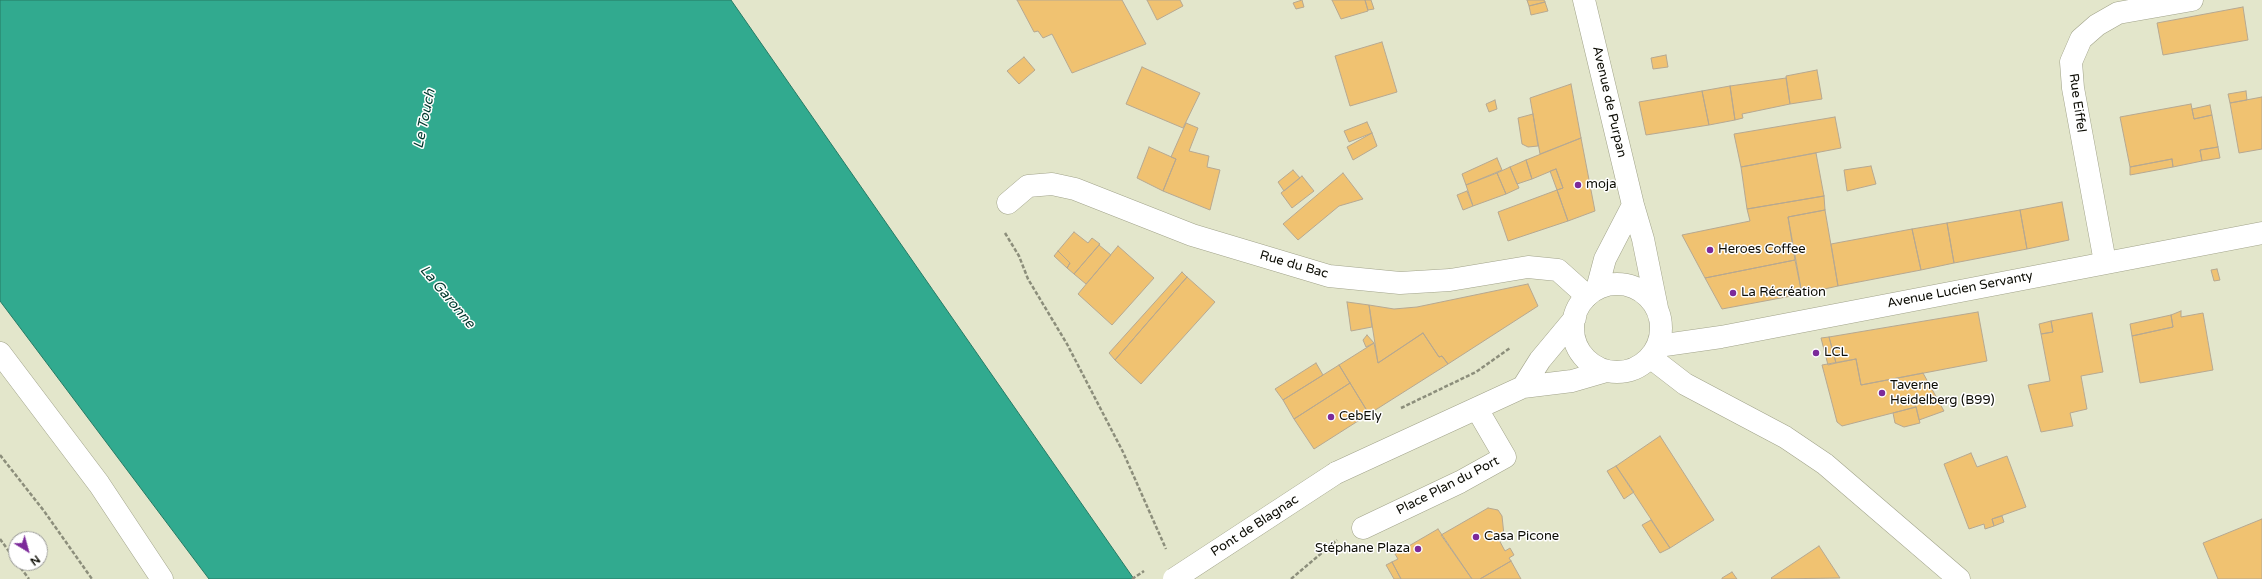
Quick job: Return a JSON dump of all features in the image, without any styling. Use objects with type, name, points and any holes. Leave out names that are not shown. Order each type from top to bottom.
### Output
[{"type":"main road","name":"Avenue de Purpan","points":[[1584,0],[1633,205],[1643,239],[1657,308]]},
{"type":"main road","name":"Rue Eiffel","points":[[2105,262],[2073,88],[2071,62],[2081,39],[2096,25],[2118,13],[2192,0]]},
{"type":"main road","name":"Rue du Bac","points":[[1008,203],[1028,186],[1052,184],[1075,189],[1192,235],[1329,276],[1400,283],[1450,280],[1528,267],[1558,270],[1592,292]]},
{"type":"main road","points":[[1604,372],[1592,367],[1583,356],[1576,343],[1573,329],[1580,304],[1592,292],[1605,259],[1633,205]]},
{"type":"main road","name":"Avenue Lucien Servanty","points":[[1654,352],[1721,337],[2262,233]]},
{"type":"main road","points":[[1523,387],[1572,381],[1604,372],[1626,371],[1640,366],[1654,352],[1661,334],[1661,320],[1657,308],[1648,296],[1630,286],[1619,284],[1592,292]]},
{"type":"main road","points":[[1523,387],[1540,360],[1575,318]]},
{"type":"main road","points":[[0,352],[99,484],[162,579]]},
{"type":"main road","points":[[1654,352],[1685,384],[1785,437],[1825,464],[1959,579]]},
{"type":"main road","name":"Pont de Blagnac","points":[[1174,579],[1336,473],[1523,387]]},
{"type":"main road","name":"Place Plan du Port","points":[[1363,528],[1460,482],[1505,457],[1477,409]]},
{"type":"path","points":[[1008,203],[1000,218],[1005,233],[1019,256],[1028,279],[1067,344],[1123,452],[1167,550]]},
{"type":"path","points":[[0,455],[44,511],[92,579]]},
{"type":"path","points":[[1291,579],[1333,542],[1363,528]]},
{"type":"path","points":[[0,539],[8,550]]},
{"type":"water","points":[[0,0],[731,0],[1134,579],[209,579],[0,301]]},
{"type":"building","points":[[1017,0],[1122,0],[1146,44],[1072,73],[1052,34],[1043,38],[1038,31],[1034,32]]},
{"type":"building","points":[[1147,0],[1180,0],[1183,6],[1157,20]]},
{"type":"building","points":[[1302,0],[1304,7],[1296,9],[1293,3]]},
{"type":"building","points":[[1332,0],[1365,0],[1368,11],[1341,19]]},
{"type":"building","points":[[1365,0],[1371,0],[1374,9],[1368,10]]},
{"type":"building","points":[[1527,0],[1544,0],[1545,2],[1529,6]]},
{"type":"building","points":[[1545,2],[1548,11],[1531,15],[1529,6]]},
{"type":"building","points":[[2243,7],[2248,40],[2163,55],[2157,23]]},
{"type":"building","points":[[1382,42],[1397,92],[1350,106],[1335,56]]},
{"type":"building","points":[[1666,55],[1668,67],[1653,69],[1651,58]]},
{"type":"building","points":[[1024,57],[1035,70],[1019,84],[1007,71]]},
{"type":"building","points":[[1142,67],[1200,93],[1183,128],[1126,104]]},
{"type":"building","points":[[1817,70],[1822,99],[1790,104],[1786,76]]},
{"type":"building","points":[[1786,78],[1790,104],[1742,114],[1743,118],[1735,120],[1730,86]]},
{"type":"building","points":[[1571,84],[1581,138],[1540,154],[1530,98]]},
{"type":"building","points":[[1730,86],[1735,120],[1709,125],[1702,91]]},
{"type":"building","points":[[1702,91],[1709,125],[1646,135],[1639,102]]},
{"type":"building","points":[[2246,91],[2247,100],[2230,103],[2228,94]]},
{"type":"building","points":[[2262,97],[2262,149],[2239,153],[2230,103]]},
{"type":"building","points":[[1495,100],[1497,109],[1489,112],[1486,104]]},
{"type":"building","points":[[2191,104],[2194,119],[2212,115],[2218,147],[2200,150],[2202,161],[2173,167],[2172,159],[2130,167],[2120,117]]},
{"type":"building","points":[[2210,105],[2212,115],[2194,119],[2192,109]]},
{"type":"building","points":[[1533,114],[1538,146],[1528,147],[1522,144],[1518,118]]},
{"type":"building","points":[[1835,117],[1841,148],[1741,167],[1734,134]]},
{"type":"building","points":[[1367,122],[1372,133],[1349,142],[1344,131]]},
{"type":"building","points":[[1186,123],[1198,128],[1189,151],[1209,156],[1207,167],[1220,170],[1210,210],[1163,191],[1176,159],[1171,157]]},
{"type":"building","points":[[1372,133],[1377,146],[1353,160],[1347,147]]},
{"type":"building","points":[[1581,138],[1595,211],[1568,221],[1557,190],[1563,188],[1556,169],[1532,179],[1526,160]]},
{"type":"building","points":[[1149,147],[1176,159],[1163,191],[1137,178]]},
{"type":"building","points":[[2218,147],[2220,158],[2202,161],[2200,150]]},
{"type":"building","points":[[1816,153],[1824,196],[1747,209],[1741,167]]},
{"type":"building","points":[[1497,158],[1502,170],[1466,185],[1462,174]]},
{"type":"building","points":[[2172,159],[2173,167],[2130,175],[2130,167]]},
{"type":"building","points":[[1526,160],[1532,179],[1517,184],[1510,167]]},
{"type":"building","points":[[1871,166],[1876,184],[1847,191],[1844,170]]},
{"type":"building","points":[[1510,167],[1519,188],[1506,194],[1497,173]]},
{"type":"building","points":[[1556,169],[1563,188],[1557,190],[1550,171]]},
{"type":"building","points":[[1293,170],[1300,178],[1284,191],[1278,182]]},
{"type":"building","points":[[1343,173],[1363,199],[1339,206],[1298,240],[1283,224]]},
{"type":"building","points":[[1497,173],[1506,194],[1473,206],[1466,185]]},
{"type":"building","points":[[1302,176],[1314,191],[1292,208],[1281,193]]},
{"type":"building","points":[[1557,190],[1568,221],[1508,241],[1498,212]]},
{"type":"building","points":[[1467,191],[1473,206],[1463,210],[1457,195]]},
{"type":"building","points":[[1824,196],[1825,210],[1788,217],[1795,260],[1705,278],[1682,235],[1750,221],[1747,209]]},
{"type":"building","points":[[2062,202],[2069,240],[2027,249],[2020,210]]},
{"type":"building","points":[[1825,210],[1838,286],[1802,294],[1788,217]]},
{"type":"building","points":[[2020,210],[2027,249],[1954,263],[1947,223]]},
{"type":"building","points":[[1947,223],[1954,263],[1921,270],[1912,229]]},
{"type":"building","points":[[1912,229],[1921,270],[1838,286],[1831,244]]},
{"type":"building","points":[[1074,232],[1088,243],[1092,238],[1100,244],[1074,274],[1067,268],[1070,263],[1058,251]]},
{"type":"building","points":[[1099,245],[1111,255],[1086,284],[1074,274]]},
{"type":"building","points":[[1118,246],[1154,278],[1112,325],[1078,294]]},
{"type":"building","points":[[1058,251],[1070,263],[1067,268],[1054,256]]},
{"type":"building","points":[[1795,260],[1802,294],[1722,309],[1705,278]]},
{"type":"building","points":[[2217,269],[2220,280],[2214,281],[2211,270]]},
{"type":"building","points":[[1182,272],[1187,277],[1115,360],[1109,353]]},
{"type":"building","points":[[1187,277],[1215,302],[1141,384],[1115,360]]},
{"type":"building","points":[[1528,284],[1538,306],[1448,364],[1442,356],[1439,357],[1423,333],[1378,363],[1369,305],[1394,309],[1417,307]]},
{"type":"building","points":[[1347,302],[1369,305],[1372,327],[1351,331]]},
{"type":"building","points":[[2181,311],[2181,317],[2203,313],[2213,370],[2140,383],[2132,336],[2173,327],[2171,315]]},
{"type":"building","points":[[1978,312],[1987,361],[1861,385],[1856,359],[1836,363],[1829,337]]},
{"type":"building","points":[[2092,313],[2103,372],[2081,376],[2087,409],[2070,413],[2073,426],[2041,432],[2028,385],[2050,381],[2041,334],[2053,332],[2051,321]]},
{"type":"building","points":[[2171,315],[2173,327],[2132,336],[2130,324]]},
{"type":"building","points":[[2051,321],[2053,332],[2041,334],[2039,324]]},
{"type":"building","points":[[1423,333],[1439,357],[1442,356],[1448,364],[1369,414],[1339,365],[1374,343],[1378,363]]},
{"type":"building","points":[[1367,335],[1374,343],[1366,347],[1363,340]]},
{"type":"building","points":[[1829,337],[1836,363],[1828,365],[1821,338]]},
{"type":"building","name":"Taverne Heidelberg (B99)","points":[[1856,359],[1861,385],[1923,373],[1944,411],[1919,420],[1916,407],[1842,426],[1837,422],[1822,365]]},
{"type":"building","points":[[1316,363],[1323,375],[1283,400],[1275,389]]},
{"type":"building","points":[[1339,365],[1350,383],[1294,419],[1283,400]]},
{"type":"building","name":"CebEly","points":[[1350,383],[1369,414],[1314,449],[1294,419]]},
{"type":"building","points":[[1916,407],[1920,423],[1904,427],[1895,423],[1893,413]]},
{"type":"building","points":[[1660,436],[1714,520],[1670,548],[1616,466]]},
{"type":"building","points":[[1971,453],[1977,467],[2007,456],[2026,507],[1992,519],[1994,526],[1985,529],[1984,524],[1969,529],[1944,464]]},
{"type":"building","points":[[1616,466],[1634,492],[1624,499],[1607,471]]},
{"type":"building","points":[[1488,508],[1498,510],[1502,516],[1504,535],[1498,538],[1505,551],[1510,548],[1514,555],[1509,558],[1511,561],[1480,579],[1472,579],[1441,535]]},
{"type":"building","points":[[2002,516],[2004,522],[1994,526],[1992,519]]},
{"type":"building","points":[[2262,519],[2262,579],[2218,579],[2203,543]]},
{"type":"building","points":[[1651,520],[1670,548],[1660,553],[1642,525]]},
{"type":"building","points":[[1438,529],[1472,579],[1401,579],[1392,562],[1398,559],[1395,554]]},
{"type":"building","points":[[1819,546],[1840,578],[1771,578]]},
{"type":"building","points":[[1511,561],[1521,579],[1480,579]]},
{"type":"building","points":[[1392,562],[1401,579],[1394,579],[1386,565]]},
{"type":"building","points":[[1732,572],[1737,579],[1722,579],[1722,578]]},
{"type":"place","name":"moja","points":[[1578,185]]},
{"type":"place","name":"Heroes Coffee","points":[[1710,250]]},
{"type":"place","name":"La Récréation","points":[[1733,293]]},
{"type":"place","name":"LCL","points":[[1816,353]]},
{"type":"place","name":"Taverne Heidelberg (B99)","points":[[1882,393]]},
{"type":"place","name":"CebEly","points":[[1331,417]]},
{"type":"place","name":"Casa Picone","points":[[1476,537]]},
{"type":"place","name":"Stéphane Plaza","points":[[1418,549]]},
{"type":"water label","name":"Le Touch","points":[[425,119]]},
{"type":"water label","name":"La Garonne","points":[[447,297]]}]
